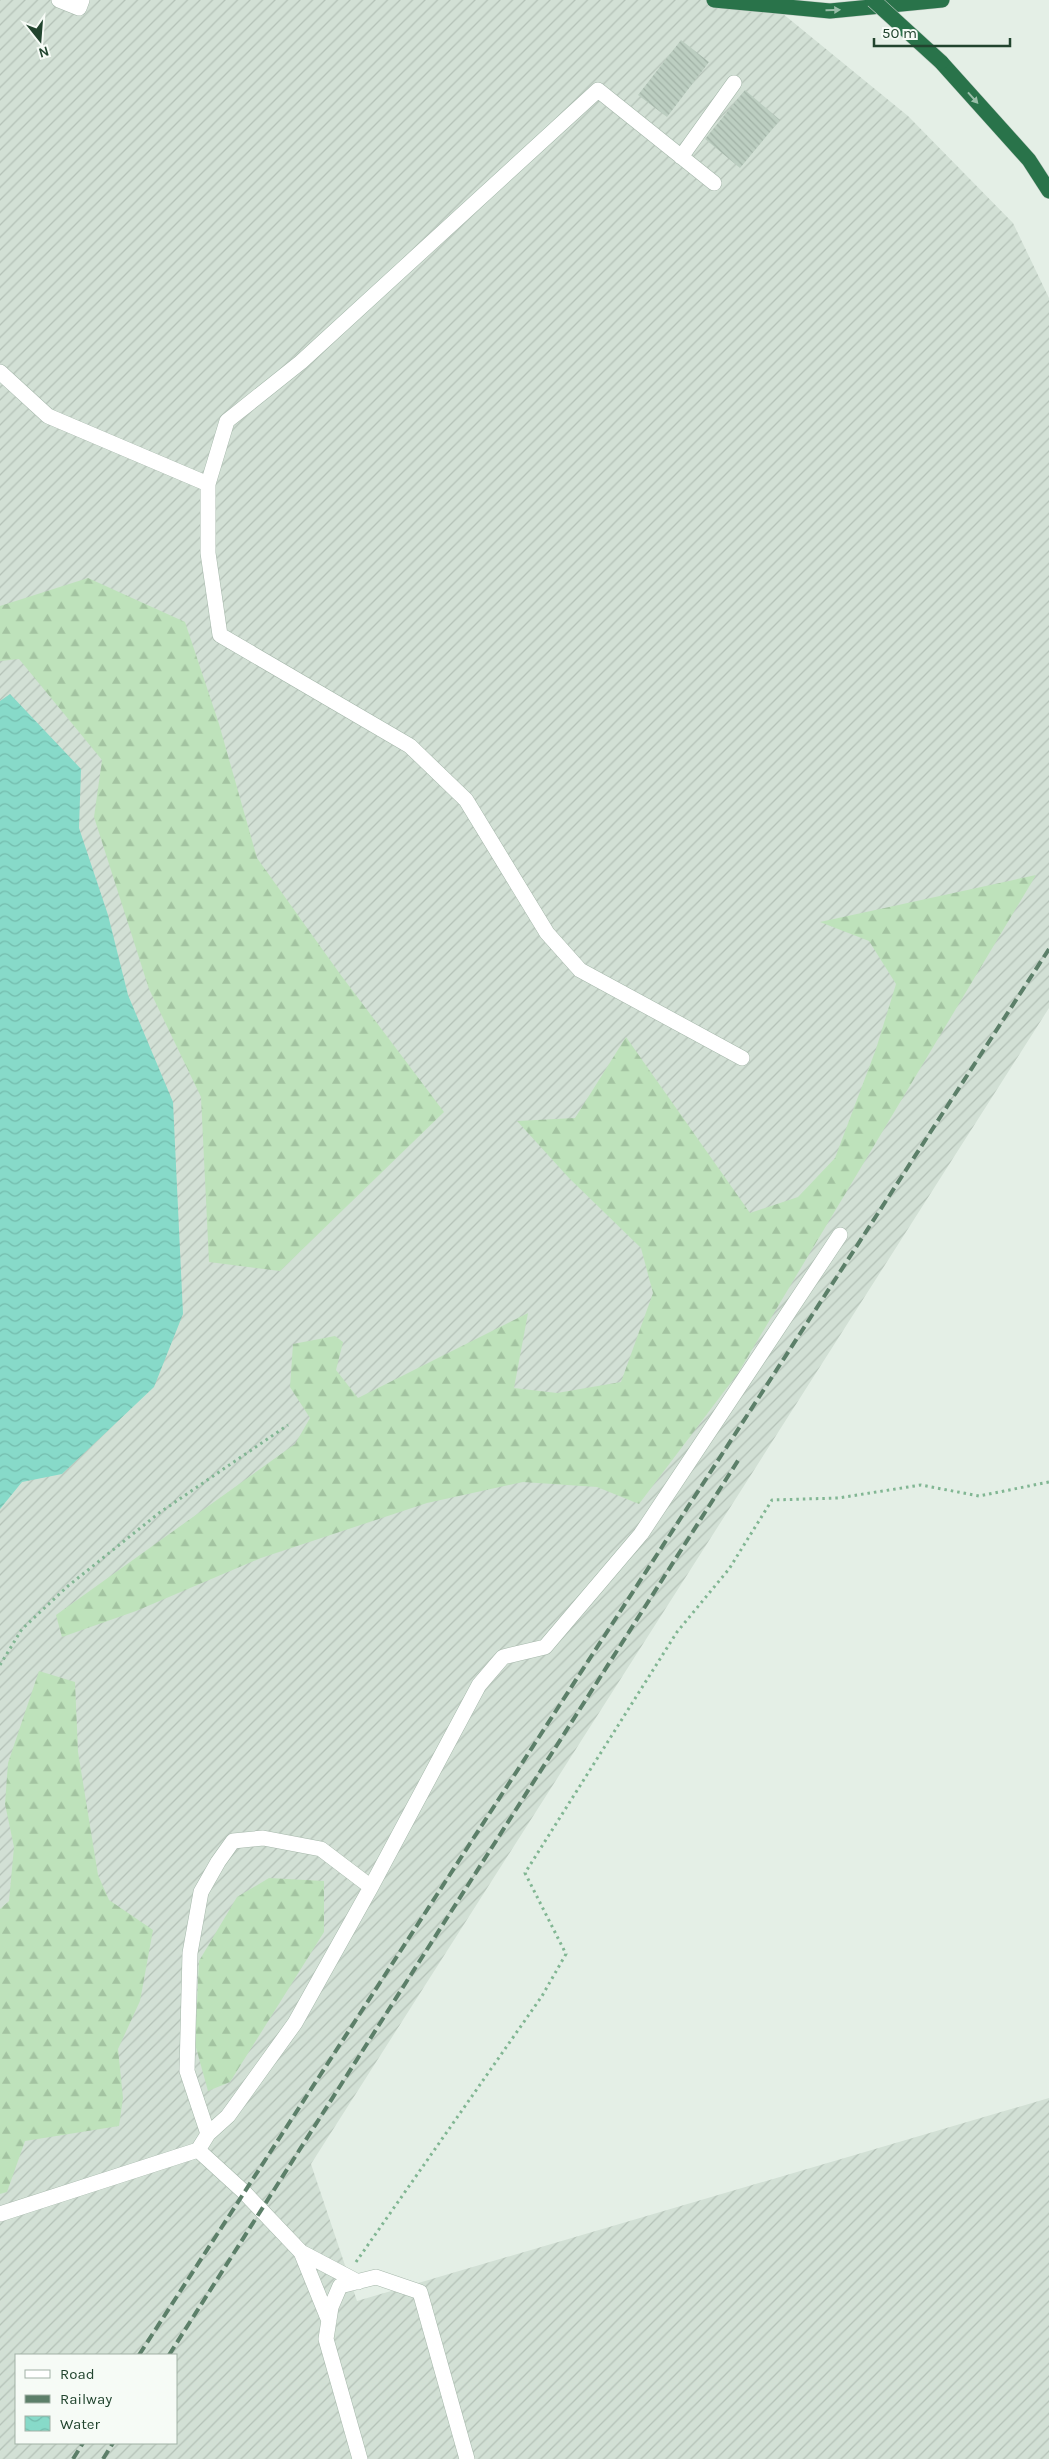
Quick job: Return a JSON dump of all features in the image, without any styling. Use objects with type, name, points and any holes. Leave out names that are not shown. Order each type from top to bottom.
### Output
[{"type":"highway","points":[[714,0],[830,11],[942,0]]},
{"type":"highway","points":[[873,0],[941,62],[1029,160],[1049,191]]},
{"type":"lane","points":[[59,0],[79,8],[82,0]]},
{"type":"lane","points":[[681,157],[734,83]]},
{"type":"lane","points":[[714,183],[598,90],[301,362],[227,421],[208,484],[208,553],[220,635],[410,746],[466,800],[547,932],[580,970],[742,1058]]},
{"type":"lane","points":[[0,372],[48,416],[208,484]]},
{"type":"lane","points":[[0,2214],[198,2150],[208,2134],[228,2116],[295,2023],[372,1887],[479,1685],[503,1657],[546,1647],[641,1534],[840,1235]]},
{"type":"lane","points":[[208,2134],[187,2071],[187,2022],[190,1953],[201,1892],[218,1862],[233,1841],[263,1838],[321,1849],[372,1887]]},
{"type":"lane","points":[[198,2150],[244,2192],[301,2252],[353,2278],[376,2278],[420,2292],[467,2459]]},
{"type":"lane","points":[[301,2252],[329,2320]]},
{"type":"lane","points":[[353,2278],[340,2286],[331,2307],[326,2339],[360,2459]]},
{"type":"path","points":[[0,1666],[22,1629],[68,1586],[159,1513],[288,1425]]},
{"type":"path","points":[[353,2278],[542,1996],[566,1954],[525,1873],[677,1632],[729,1569],[772,1500],[838,1498],[921,1485],[979,1496],[1049,1482]]},
{"type":"shaded area","points":[[0,0],[766,0],[908,116],[1013,223],[1049,298],[1049,1008],[311,2164],[357,2301],[1049,2098],[1049,2459],[0,2459]]},
{"type":"green space","points":[[88,578],[185,622],[219,724],[257,858],[340,974],[444,1112],[280,1271],[209,1262],[201,1097],[149,989],[94,817],[102,760],[19,659],[0,661],[0,606]]},
{"type":"green space","points":[[1036,875],[738,1373],[639,1504],[597,1487],[523,1482],[427,1503],[261,1558],[136,1611],[62,1637],[56,1615],[295,1444],[310,1418],[290,1387],[293,1344],[335,1336],[343,1342],[336,1370],[358,1398],[528,1313],[514,1388],[557,1393],[621,1382],[653,1293],[641,1248],[569,1178],[517,1121],[575,1118],[626,1037],[750,1213],[798,1197],[835,1158],[876,1049],[896,984],[869,941],[820,922]]},
{"type":"green space","points":[[39,1671],[75,1682],[78,1752],[98,1875],[109,1900],[153,1930],[140,2001],[118,2049],[123,2098],[119,2126],[25,2141],[7,2192],[0,2194],[0,1909],[9,1901],[14,1847],[5,1804],[8,1763]]},
{"type":"green space","points":[[269,1878],[324,1881],[324,1932],[230,2082],[208,2091],[195,2044],[199,1961],[237,1897]]},
{"type":"water","points":[[10,694],[81,769],[79,828],[108,915],[128,995],[173,1102],[183,1314],[154,1387],[62,1474],[22,1482],[0,1509],[0,701]]},
{"type":"building","points":[[681,40],[709,62],[667,117],[638,95]]},
{"type":"building","points":[[745,90],[780,120],[740,168],[705,139]]},
{"type":"railway","points":[[140,2354],[1049,949]]},
{"type":"railway","points":[[170,2354],[739,1459]]},
{"type":"railway","points":[[73,2459],[82,2444]]},
{"type":"railway","points":[[103,2459],[112,2444]]}]
